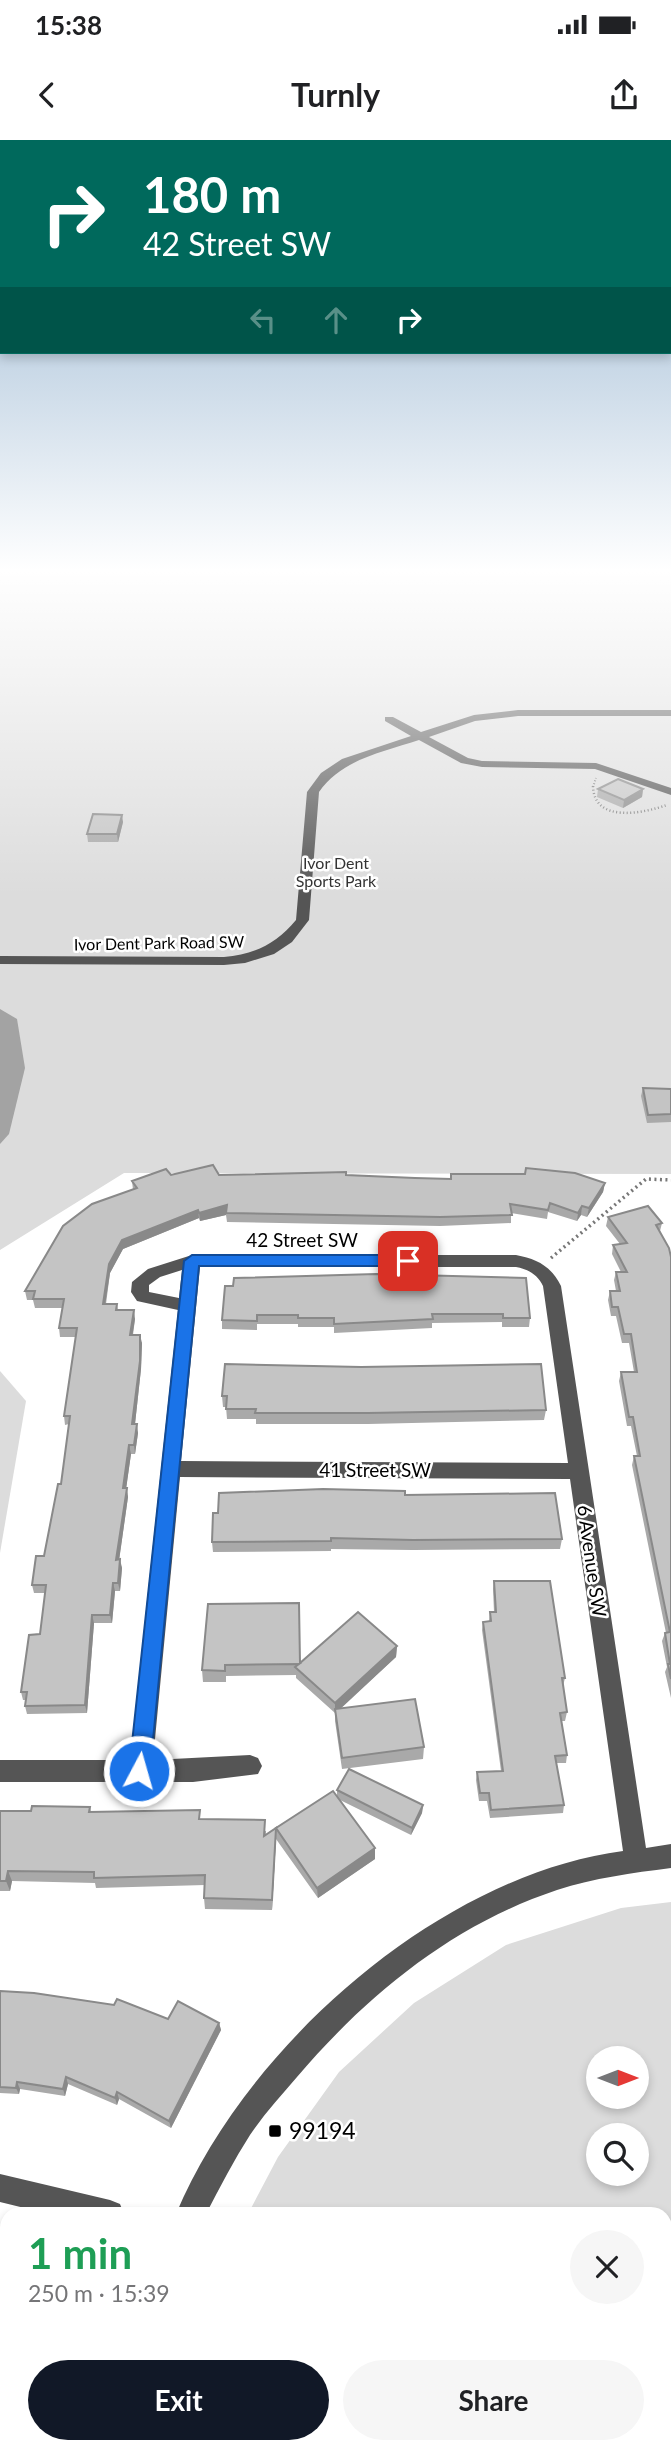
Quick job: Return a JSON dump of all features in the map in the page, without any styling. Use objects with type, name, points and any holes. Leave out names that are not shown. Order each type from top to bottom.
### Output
[{"type":"street","name":"Ivor Dent Park Road SW","points":[[0,960],[245,960],[269,951],[287,939],[302,920],[313,792],[317,783],[345,761],[416,735],[495,714],[671,713]]},
{"type":"street","points":[[389,719],[474,763],[600,766],[671,792]]},
{"type":"street","points":[[139,1771],[192,1261]]},
{"type":"street","name":"42 Street SW","points":[[187,1306],[148,1300],[140,1292],[140,1287],[154,1273],[192,1261],[516,1261],[537,1268]]},
{"type":"street","name":"6 Avenue SW","points":[[537,1268],[552,1286],[636,1859]]},
{"type":"street","name":"41 Street SW","points":[[171,1469],[579,1471]]},
{"type":"street","points":[[0,1771],[139,1771],[250,1766]]},
{"type":"street","points":[[194,2207],[241,2125],[307,2042],[350,1998],[429,1937],[503,1898],[578,1872],[636,1859],[671,1856]]},
{"type":"street","points":[[0,2188],[80,2207]]},
{"type":"path","points":[[600,766],[592,790],[600,806],[627,814],[671,802]]},
{"type":"path","points":[[537,1268],[646,1179],[671,1180]]},
{"type":"green space","name":"Ivor Dent Sports Park","points":[[0,680],[671,680],[671,1174],[124,1173],[0,1250]]},
{"type":"green space","points":[[0,1371],[26,1401],[0,1553]]},
{"type":"green space","points":[[671,1902],[671,2207],[252,2207],[278,2157],[339,2072],[414,2003],[506,1945],[621,1908]]},
{"type":"shaded area","points":[[0,1009],[17,1019],[25,1068],[9,1134],[0,1144]]},
{"type":"building","points":[[618,779],[643,789],[624,800],[598,789]]},
{"type":"building","points":[[93,814],[122,815],[117,834],[87,834]]},
{"type":"building","points":[[643,1088],[671,1089],[671,1114],[648,1115]]},
{"type":"building","points":[[213,1165],[219,1175],[346,1172],[346,1175],[451,1179],[451,1174],[525,1174],[526,1168],[575,1173],[605,1183],[589,1208],[582,1206],[578,1213],[550,1203],[548,1210],[510,1204],[512,1215],[440,1217],[226,1213],[227,1205],[199,1213],[198,1210],[122,1240],[109,1264],[103,1304],[117,1304],[116,1310],[134,1310],[130,1335],[140,1335],[140,1361],[132,1424],[137,1424],[134,1445],[129,1445],[123,1488],[127,1488],[116,1560],[120,1559],[118,1583],[113,1583],[110,1615],[92,1615],[85,1705],[25,1706],[27,1692],[21,1692],[29,1635],[40,1634],[46,1585],[32,1585],[36,1556],[44,1556],[58,1484],[61,1484],[70,1416],[64,1416],[77,1328],[59,1328],[64,1299],[33,1299],[35,1291],[25,1291],[63,1226],[92,1204],[137,1188],[132,1181],[166,1169],[171,1175]]},
{"type":"building","points":[[648,1206],[662,1223],[656,1225],[671,1257],[671,1679],[665,1633],[670,1632],[634,1456],[640,1456],[633,1417],[629,1417],[621,1372],[637,1372],[631,1334],[624,1334],[618,1307],[612,1307],[610,1291],[620,1291],[616,1272],[627,1272],[613,1245],[627,1243],[608,1217]]},
{"type":"building","points":[[376,1274],[526,1278],[530,1318],[503,1318],[503,1314],[432,1314],[433,1319],[334,1324],[334,1318],[257,1315],[257,1321],[222,1320],[225,1286],[233,1286],[234,1278]]},
{"type":"building","points":[[225,1364],[361,1367],[541,1364],[546,1410],[255,1413],[256,1409],[226,1409],[227,1396],[222,1396]]},
{"type":"building","points":[[323,1489],[405,1491],[405,1495],[555,1493],[562,1539],[331,1538],[331,1541],[212,1542],[213,1513],[218,1513],[219,1493]]},
{"type":"building","points":[[494,1581],[550,1581],[565,1678],[562,1678],[567,1712],[560,1713],[567,1755],[555,1756],[564,1805],[491,1810],[489,1793],[480,1793],[477,1772],[503,1771],[483,1622],[491,1621],[490,1612],[496,1612]]},
{"type":"building","points":[[299,1603],[300,1663],[358,1612],[397,1646],[335,1703],[295,1667],[299,1664],[225,1665],[225,1671],[202,1670],[208,1604]]},
{"type":"building","points":[[415,1699],[424,1747],[342,1758],[335,1709]]},
{"type":"building","points":[[349,1769],[423,1805],[412,1828],[337,1790]]},
{"type":"building","points":[[333,1791],[375,1848],[317,1888],[276,1828]]},
{"type":"building","points":[[32,1806],[90,1807],[89,1812],[200,1810],[199,1819],[265,1820],[264,1836],[276,1828],[272,1900],[204,1898],[205,1875],[94,1878],[94,1872],[8,1871],[6,1881],[0,1881],[0,1811],[31,1811]]},
{"type":"building","points":[[0,1991],[34,1993],[114,2005],[117,1999],[168,2019],[178,2001],[219,2023],[169,2121],[117,2092],[115,2098],[66,2077],[63,2089],[17,2082],[16,2088],[0,2087]]},
{"type":"place","name":"99194","points":[[275,2131]]},
{"type":"route","points":[[139,1771],[192,1261],[408,1261]]}]
